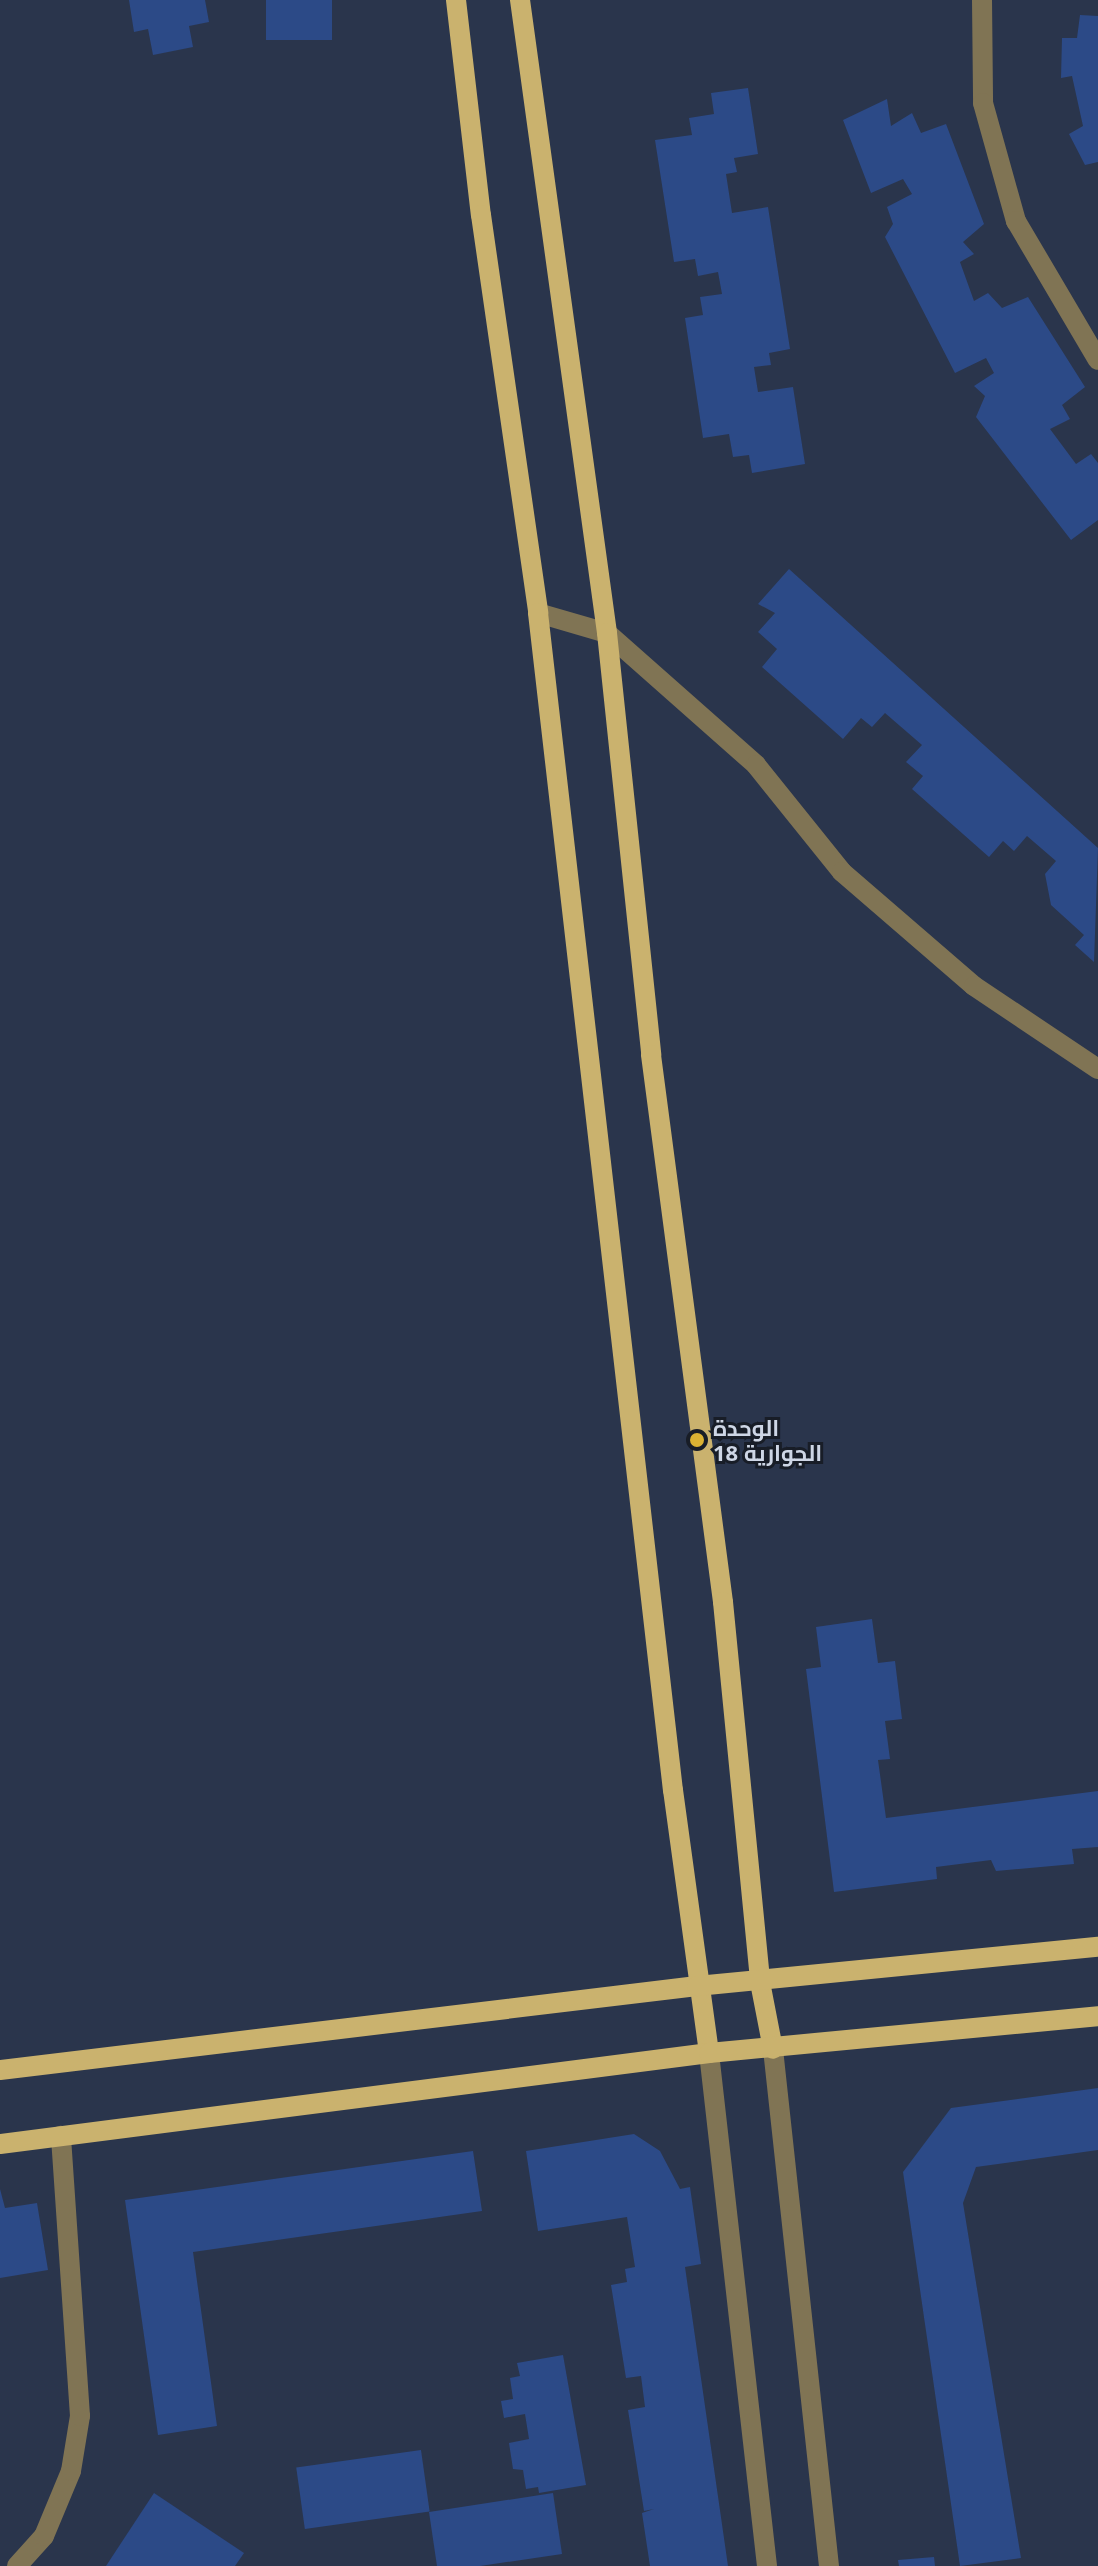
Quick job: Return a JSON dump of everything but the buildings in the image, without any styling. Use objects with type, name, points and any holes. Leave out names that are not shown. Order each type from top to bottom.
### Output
[{"type":"main road","points":[[456,0],[481,215],[538,613],[697,1986],[709,2053]]},
{"type":"main road","points":[[520,0],[607,633],[651,1055],[723,1602],[760,1982],[773,2049]]},
{"type":"main road","points":[[0,2070],[697,1986],[1098,1947]]},
{"type":"main road","points":[[0,2144],[709,2053],[1098,2016]]},
{"type":"street","points":[[982,0],[983,103],[1016,221],[1098,360]]},
{"type":"street","points":[[538,613],[607,633],[756,765],[842,872],[974,986],[1098,1069]]},
{"type":"street","points":[[773,2049],[829,2566]]},
{"type":"street","points":[[709,2053],[767,2566]]},
{"type":"street","points":[[17,2566],[44,2536],[71,2471],[80,2416],[61,2136]]},
{"type":"place","name":"الوحدة الجوارية 18","points":[[697,1440]]}]
